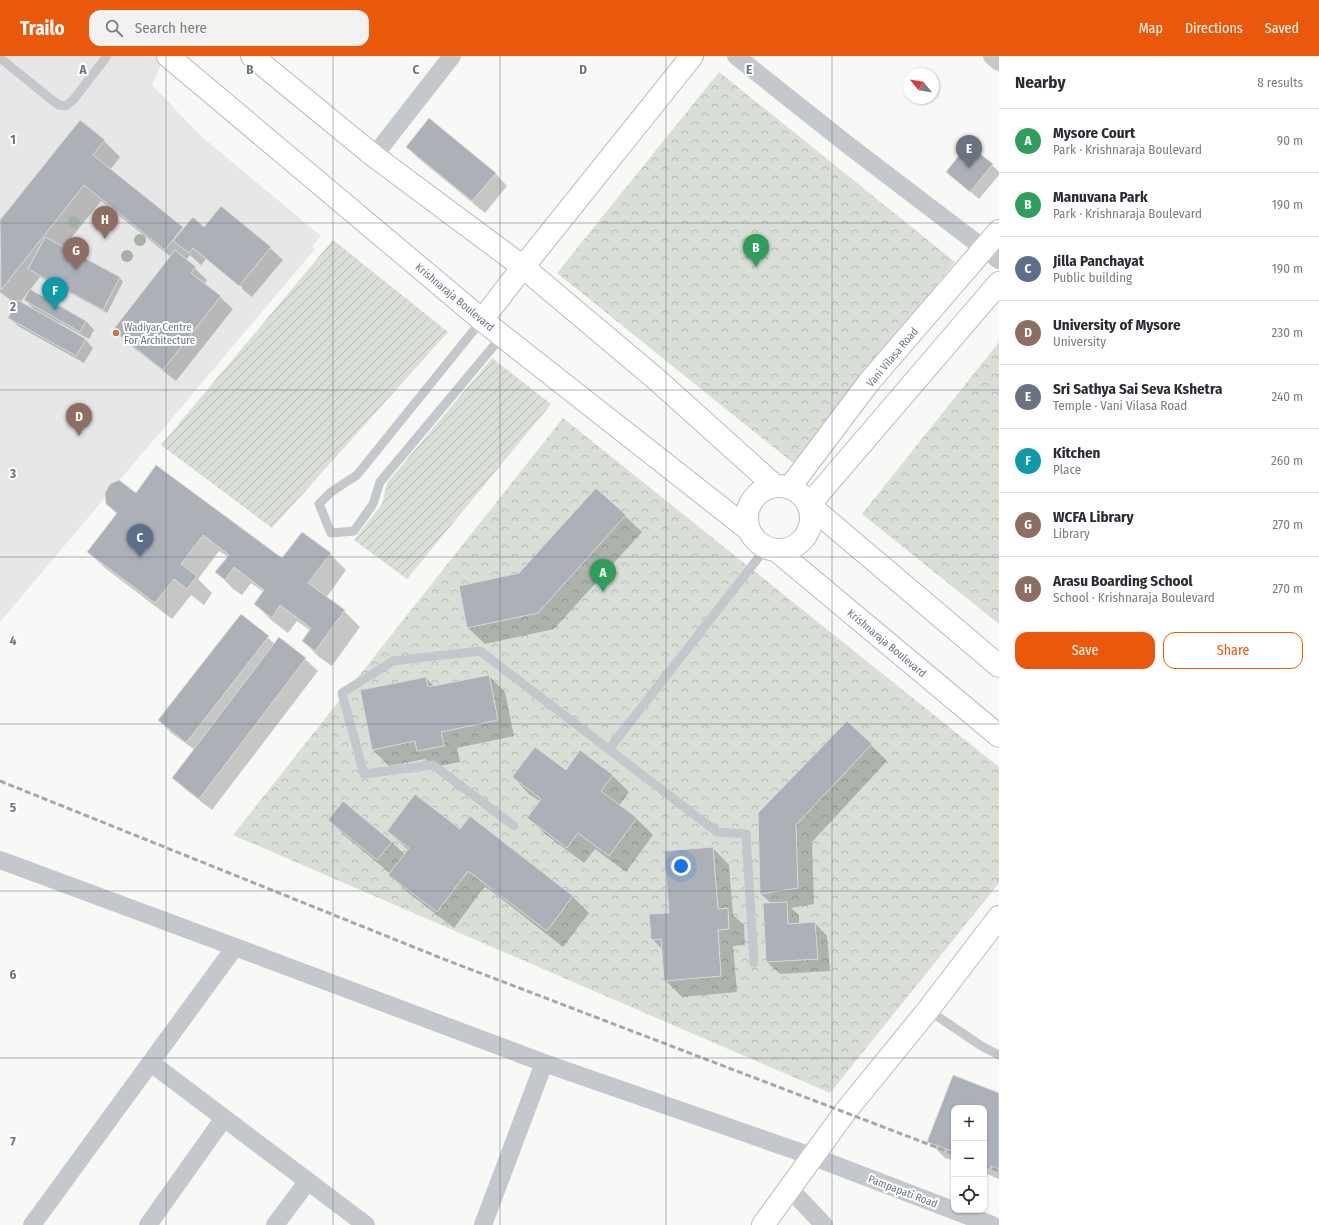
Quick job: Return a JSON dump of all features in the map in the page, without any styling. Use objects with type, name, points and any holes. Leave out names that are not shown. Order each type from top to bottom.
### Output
[{"type":"main road","points":[[252,56],[374,156],[523,267],[782,486]]},
{"type":"main road","points":[[482,320],[692,56]]},
{"type":"main road","name":"Krishnaraja Boulevard","points":[[179,60],[482,320],[748,529]]},
{"type":"main road","name":"Vani Vilasa Road","points":[[782,486],[870,382],[992,254],[999,231]]},
{"type":"main road","points":[[809,505],[999,283]]},
{"type":"main road","points":[[809,505],[811,516],[810,527],[805,537],[797,545],[787,549],[771,549],[758,543],[752,537],[748,529],[746,518],[748,508],[753,498],[760,491],[770,486],[782,486],[798,491],[809,505],[999,666]]},
{"type":"main road","name":"Krishnaraja Boulevard","points":[[771,549],[999,736]]},
{"type":"main road","points":[[763,1225],[814,1157],[845,1112],[928,1010],[999,917]]},
{"type":"street","points":[[374,156],[452,56]]},
{"type":"street","points":[[736,56],[848,145],[992,254]]},
{"type":"street","points":[[992,56],[999,62]]},
{"type":"street","name":"Pampapati Road","points":[[0,860],[544,1063],[814,1157],[992,1225]]},
{"type":"street","points":[[32,1225],[235,948]]},
{"type":"street","points":[[151,1063],[366,1225]]},
{"type":"street","points":[[483,1225],[544,1063]]},
{"type":"street","points":[[148,1225],[224,1118]]},
{"type":"street","points":[[275,1225],[308,1181]]},
{"type":"street","points":[[790,1189],[824,1225]]},
{"type":"lane","points":[[0,58],[52,100],[59,105],[66,106],[74,99],[108,56]]},
{"type":"lane","points":[[482,320],[357,475],[331,492],[319,504],[331,533],[354,531],[373,504],[380,482],[502,336]]},
{"type":"lane","points":[[609,749],[771,549]]},
{"type":"lane","points":[[514,826],[433,765],[364,774],[342,693],[393,661],[480,651],[717,832],[746,834],[754,963]]},
{"type":"lane","points":[[928,1010],[983,1048],[999,1055]]},
{"type":"shaded area","name":"Wadiyar Centre For Architecture","points":[[0,56],[165,56],[152,85],[202,137],[321,236],[312,246],[315,249],[0,622]]},
{"type":"green space","points":[[719,72],[955,262],[793,463],[557,273]]},
{"type":"green space","points":[[333,240],[448,332],[272,528],[161,445]]},
{"type":"green space","points":[[999,342],[999,624],[862,514]]},
{"type":"green space","points":[[492,358],[551,404],[407,579],[354,540],[382,504],[387,483]]},
{"type":"green space","points":[[563,418],[999,767],[999,883],[830,1093],[233,835]]},
{"type":"building","points":[[429,118],[496,173],[472,201],[406,147]]},
{"type":"building","points":[[80,120],[105,140],[93,155],[183,227],[165,250],[84,185],[1,290],[0,220]]},
{"type":"building","points":[[968,144],[993,164],[970,192],[946,172]]},
{"type":"building","points":[[221,206],[271,247],[239,286],[193,248],[189,253],[173,241],[193,217],[204,227]]},
{"type":"building","points":[[45,237],[120,277],[103,310],[28,269]]},
{"type":"building","points":[[175,250],[196,267],[191,273],[221,296],[163,370],[113,330]]},
{"type":"building","points":[[30,289],[86,321],[80,332],[24,300]]},
{"type":"building","points":[[18,300],[86,339],[76,356],[8,318]]},
{"type":"building","points":[[156,465],[282,558],[302,532],[331,553],[308,583],[345,610],[315,651],[302,641],[311,628],[280,605],[272,618],[254,604],[264,590],[234,567],[225,580],[215,572],[229,555],[203,535],[181,564],[197,576],[187,589],[174,579],[155,603],[87,552],[117,513],[106,504],[105,493],[110,484],[119,480],[136,493]]},
{"type":"building","points":[[596,488],[626,515],[538,613],[467,628],[459,586],[519,573]]},
{"type":"building","points":[[241,614],[269,636],[186,743],[158,720]]},
{"type":"building","points":[[279,637],[306,658],[199,799],[172,778]]},
{"type":"building","points":[[489,675],[498,720],[441,732],[444,746],[417,751],[415,741],[372,750],[360,690],[426,677],[428,687]]},
{"type":"building","points":[[847,721],[872,744],[796,825],[798,888],[760,894],[758,813]]},
{"type":"building","points":[[535,747],[566,770],[580,750],[613,775],[601,791],[637,818],[609,856],[578,833],[567,848],[527,818],[541,799],[512,777]]},
{"type":"building","points":[[415,794],[460,829],[470,816],[573,896],[547,931],[468,871],[437,912],[388,875],[409,848],[387,831]]},
{"type":"building","points":[[343,801],[392,842],[377,860],[328,820]]},
{"type":"building","points":[[713,847],[718,909],[728,908],[729,929],[718,930],[721,976],[664,981],[661,939],[651,940],[649,914],[669,913],[664,851]]},
{"type":"building","points":[[787,902],[788,924],[815,922],[818,959],[766,962],[763,903]]},
{"type":"building","points":[[953,1075],[999,1093],[999,1169],[987,1165],[987,1105],[951,1105],[951,1151],[927,1142]]},
{"type":"railway","points":[[0,781],[446,960],[951,1153]]},
{"type":"railway","points":[[987,1166],[999,1171]]},
{"type":"place","name":"Sri Sathya Sai Seva Kshetra","points":[[969,168]]},
{"type":"place","name":"Arasu Boarding School","points":[[105,239]]},
{"type":"place","name":"Manuvana Park","points":[[756,267]]},
{"type":"place","name":"WCFA Library","points":[[76,270]]},
{"type":"place","name":"Kitchen","points":[[55,310]]},
{"type":"place","name":"Wadiyar Centre For Architecture","points":[[116,333]]},
{"type":"place","name":"University of Mysore","points":[[79,436]]},
{"type":"place","name":"Jilla Panchayat","points":[[140,557]]},
{"type":"place","name":"Mysore Court","points":[[603,592]]}]
